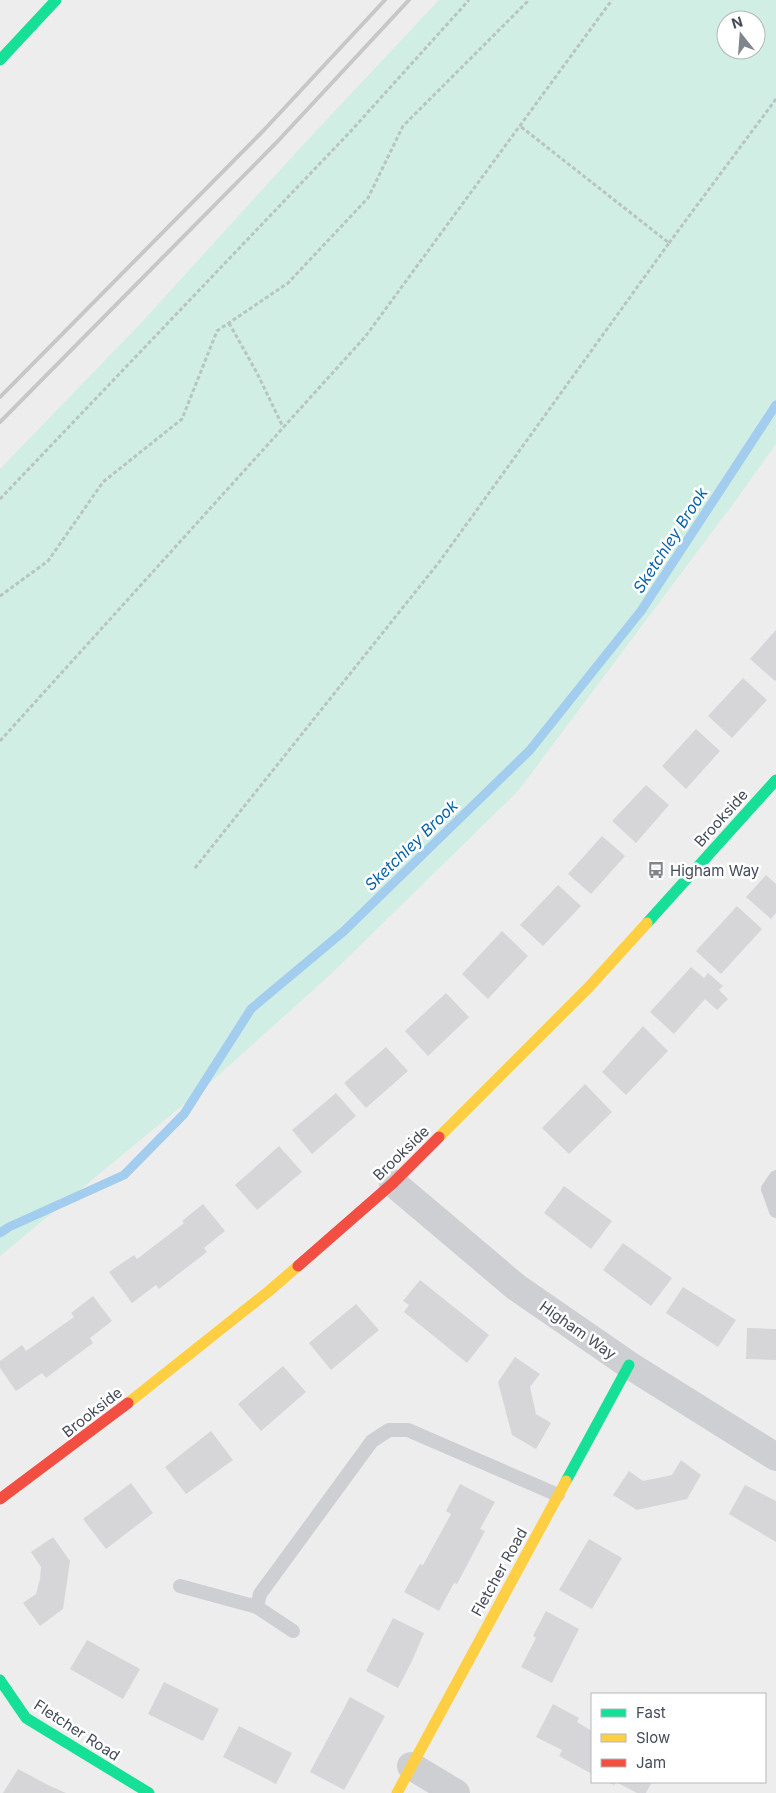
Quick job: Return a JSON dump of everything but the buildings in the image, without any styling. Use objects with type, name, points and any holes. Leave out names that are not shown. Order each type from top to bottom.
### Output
[{"type":"street","points":[[0,60],[56,0]]},
{"type":"street","name":"Brookside","points":[[0,1498],[94,1430],[254,1303],[393,1183],[589,988],[776,780]]},
{"type":"street","name":"Higham Way","points":[[393,1183],[516,1287],[629,1365],[776,1457]]},
{"type":"street","name":"Fletcher Road","points":[[397,1793],[629,1365]]},
{"type":"street","name":"Fletcher Road","points":[[0,1680],[26,1718],[149,1793]]},
{"type":"street","points":[[411,1766],[456,1793]]},
{"type":"lane","points":[[776,1177],[768,1189],[776,1211]]},
{"type":"lane","points":[[257,1607],[260,1594],[372,1441],[389,1430],[408,1430],[558,1496]]},
{"type":"lane","points":[[180,1586],[257,1607],[293,1632]]},
{"type":"path","points":[[0,499],[350,132],[469,0]]},
{"type":"path","points":[[0,596],[48,561],[103,482],[182,419],[217,331],[288,283],[368,198],[403,126],[529,0]]},
{"type":"path","points":[[0,741],[365,337],[612,0]]},
{"type":"path","points":[[195,868],[440,561],[669,243],[776,99]]},
{"type":"path","points":[[520,126],[669,243]]},
{"type":"path","points":[[229,323],[258,373],[283,427]]},
{"type":"green space","points":[[439,0],[776,0],[776,444],[518,791],[330,975],[213,1080],[0,1256],[0,469],[141,323],[300,148]]},
{"type":"waterway","name":"Sketchley Brook","points":[[0,1233],[9,1227],[124,1175],[184,1114],[251,1009],[344,931],[530,750],[641,611],[776,405]]},
{"type":"railway","points":[[0,397],[264,130],[385,0]]},
{"type":"railway","points":[[0,422],[277,142],[409,0]]},
{"type":"traffic: fast","points":[[0,60],[56,0]]},
{"type":"traffic: fast","points":[[647,923],[776,780]]},
{"type":"traffic: fast","points":[[566,1481],[629,1365]]},
{"type":"traffic: fast","points":[[0,1680],[26,1718],[149,1793]]},
{"type":"traffic: slow","points":[[439,1137],[589,987],[647,923]]},
{"type":"traffic: slow","points":[[128,1403],[298,1266]]},
{"type":"traffic: slow","points":[[397,1793],[566,1481]]},
{"type":"traffic: jam","points":[[298,1266],[393,1183],[439,1137]]},
{"type":"traffic: jam","points":[[0,1499],[128,1403]]},
{"type":"place","name":"Higham Way","points":[[656,870]]}]
